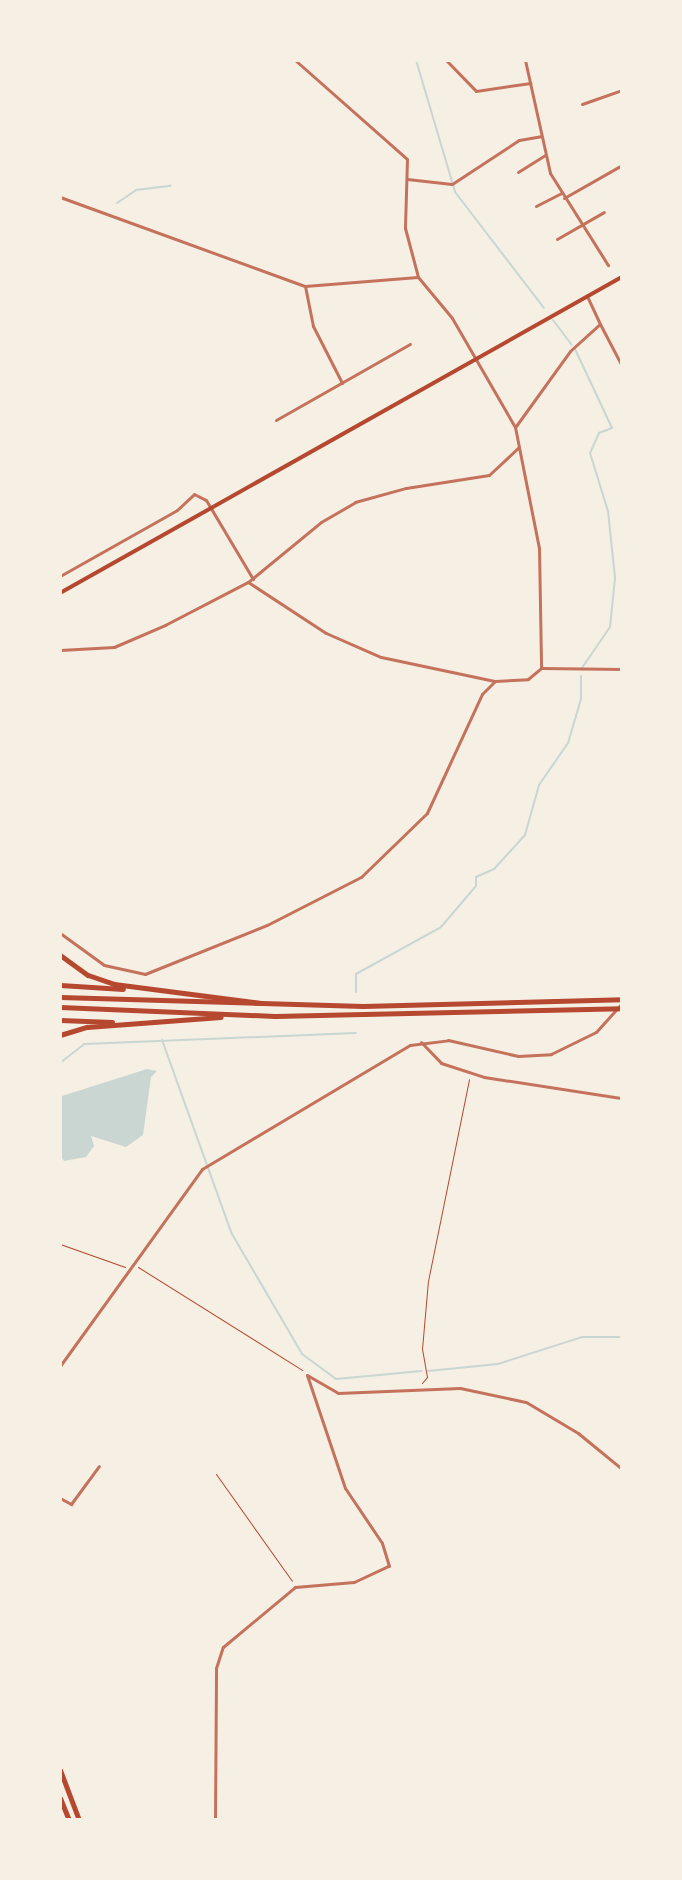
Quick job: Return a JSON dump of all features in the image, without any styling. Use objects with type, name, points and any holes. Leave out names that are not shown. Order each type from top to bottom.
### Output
[{"type":"highway","points":[[60,955],[101,981],[274,1006]]},
{"type":"highway","points":[[60,985],[148,990]]},
{"type":"highway","points":[[60,997],[274,1006],[622,1003]]},
{"type":"highway","points":[[60,1035],[87,1027],[244,1015],[622,1003]]},
{"type":"highway","points":[[60,1007],[244,1015]]},
{"type":"highway","points":[[60,1020],[169,1022]]},
{"type":"highway","points":[[60,1770],[79,1820]]},
{"type":"highway","points":[[60,1798],[69,1820]]},
{"type":"main road","points":[[60,593],[622,277]]},
{"type":"street","points":[[295,60],[407,159],[407,246],[418,277],[452,318],[515,427],[539,548],[541,668]]},
{"type":"street","points":[[446,60],[476,91],[530,83]]},
{"type":"street","points":[[525,60],[545,155],[561,193],[608,265]]},
{"type":"street","points":[[582,104],[622,90]]},
{"type":"street","points":[[406,179],[452,184],[519,140],[541,136]]},
{"type":"street","points":[[518,172],[545,155]]},
{"type":"street","points":[[564,198],[622,165]]},
{"type":"street","points":[[536,206],[561,193]]},
{"type":"street","points":[[60,197],[305,286],[418,277]]},
{"type":"street","points":[[557,239],[604,212]]},
{"type":"street","points":[[305,286],[313,326],[342,383]]},
{"type":"street","points":[[587,296],[622,366]]},
{"type":"street","points":[[515,427],[570,351],[600,324]]},
{"type":"street","points":[[276,420],[410,344]]},
{"type":"street","points":[[60,650],[114,647],[253,579],[321,522],[355,502],[406,488],[489,475],[518,448]]},
{"type":"street","points":[[60,576],[177,510],[188,496],[200,495],[253,579]]},
{"type":"street","points":[[248,582],[326,633],[381,657],[495,681],[528,679],[541,668],[622,669]]},
{"type":"street","points":[[60,933],[104,965],[145,974],[267,925],[361,877],[427,813],[482,694],[495,681]]},
{"type":"street","points":[[60,1366],[202,1169],[383,1059],[421,1042],[448,1040],[497,1053],[539,1056],[572,1047],[606,1023],[622,1003]]},
{"type":"street","points":[[421,1042],[432,1057],[470,1073],[622,1098]]},
{"type":"street","points":[[307,1375],[338,1393],[477,1390],[526,1402],[578,1433],[622,1469]]},
{"type":"street","points":[[215,1820],[219,1653],[295,1587],[354,1582],[390,1563],[345,1488],[307,1375]]},
{"type":"street","points":[[60,1498],[71,1504],[99,1466]]},
{"type":"path","points":[[417,1389],[427,1377],[422,1349],[428,1281],[470,1073]]},
{"type":"path","points":[[60,1244],[131,1269]]},
{"type":"path","points":[[134,1265],[274,1348],[307,1375]]},
{"type":"path","points":[[216,1474],[295,1587]]},
{"type":"shaded area","points":[[147,1069],[157,1071],[151,1077],[143,1135],[126,1147],[91,1136],[94,1146],[86,1157],[64,1161],[60,1155],[62,1096]]},
{"type":"waterway","points":[[416,60],[455,192],[544,308]]},
{"type":"waterway","points":[[117,203],[136,190],[171,186]]},
{"type":"waterway","points":[[553,320],[572,345]]},
{"type":"waterway","points":[[575,349],[612,428],[599,433],[590,453],[608,511],[615,578],[610,627],[582,668]]},
{"type":"waterway","points":[[356,992],[356,974],[441,927],[476,886],[476,877],[494,869],[525,835],[539,785],[568,743],[581,699],[581,676]]},
{"type":"waterway","points":[[60,1063],[84,1044],[356,1033]]},
{"type":"waterway","points":[[162,1040],[232,1234],[302,1354],[336,1379],[422,1371]]},
{"type":"waterway","points":[[428,1371],[498,1364],[582,1337],[622,1337]]}]
